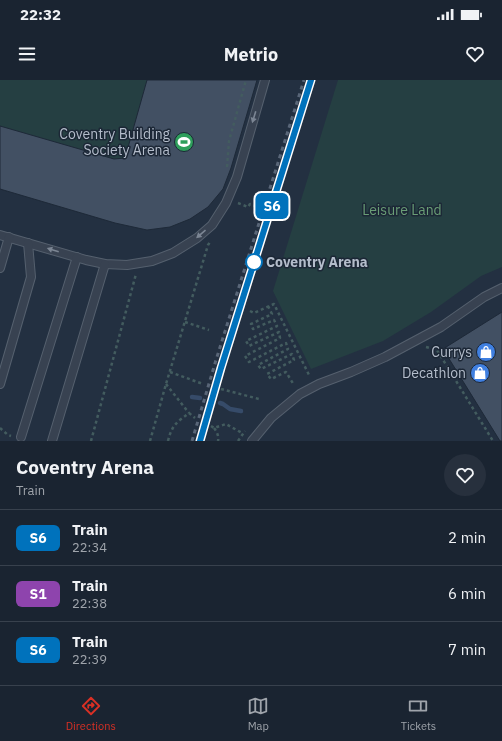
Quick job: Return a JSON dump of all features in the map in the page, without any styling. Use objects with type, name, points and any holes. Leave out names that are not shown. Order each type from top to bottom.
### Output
[{"type":"lane","points":[[0,235],[77,258],[105,264],[127,265],[152,261],[173,253],[197,238],[212,225],[226,203],[237,177],[266,80]]},
{"type":"lane","points":[[0,268],[9,237]]},
{"type":"lane","points":[[0,384],[31,277],[28,243]]},
{"type":"lane","points":[[21,437],[77,258]]},
{"type":"lane","points":[[52,441],[105,264]]},
{"type":"lane","points":[[252,441],[271,418],[300,394],[319,384],[385,357],[441,326],[484,297],[502,288]]},
{"type":"path","points":[[237,177],[227,174],[229,140],[246,80]]},
{"type":"path","points":[[240,198],[238,203],[248,207],[250,204],[255,206]]},
{"type":"path","points":[[150,441],[208,244],[211,241]]},
{"type":"path","points":[[91,441],[139,263]]},
{"type":"path","points":[[250,311],[254,313],[274,304],[309,374]]},
{"type":"path","points":[[268,306],[272,314],[251,324],[253,329],[274,320],[277,326],[246,341],[249,346],[280,332],[280,338],[245,356],[249,362],[286,343],[288,349],[258,365],[261,369],[292,354],[294,360],[267,374],[271,379],[286,372],[294,384]]},
{"type":"path","points":[[185,322],[209,330]]},
{"type":"path","points":[[422,346],[437,350],[493,441]]},
{"type":"path","points":[[170,372],[204,384]]},
{"type":"path","points":[[166,384],[189,413],[195,418]]},
{"type":"path","points":[[220,389],[259,399]]},
{"type":"path","points":[[168,441],[170,431],[176,423],[189,413]]},
{"type":"path","points":[[214,428],[226,424],[242,433]]},
{"type":"path","points":[[211,426],[217,433],[218,441]]},
{"type":"green space","name":"Coventry Building Society Arena","points":[[0,80],[257,80],[231,168],[223,189],[190,219],[170,227],[147,230],[115,223],[0,189]]},
{"type":"green space","name":"Leisure Land","points":[[338,80],[502,80],[502,267],[481,276],[431,312],[383,341],[311,369],[273,291]]},
{"type":"building","name":"Coventry Building Society Arena","points":[[147,80],[257,80],[231,168],[223,189],[208,207],[190,219],[170,227],[147,230],[115,223],[0,189],[0,126],[114,159],[125,158]]},
{"type":"building","name":"Decathlon","points":[[502,312],[502,441],[500,441],[443,349]]},
{"type":"waterway","points":[[192,397],[200,398]]},
{"type":"waterway","points":[[220,403],[230,409],[241,411]]},
{"type":"railway","points":[[192,441],[304,80]]},
{"type":"railway","points":[[200,441],[221,368],[311,80]]},
{"type":"train","name":"S6","points":[[200,441],[221,368],[311,80]]},
{"type":"place","name":"Coventry Building Society Arena","points":[[184,142]]},
{"type":"place","name":"Coventry Arena","points":[[254,262]]},
{"type":"place","name":"Currys","points":[[486,352]]},
{"type":"place","name":"Decathlon","points":[[480,373]]}]
